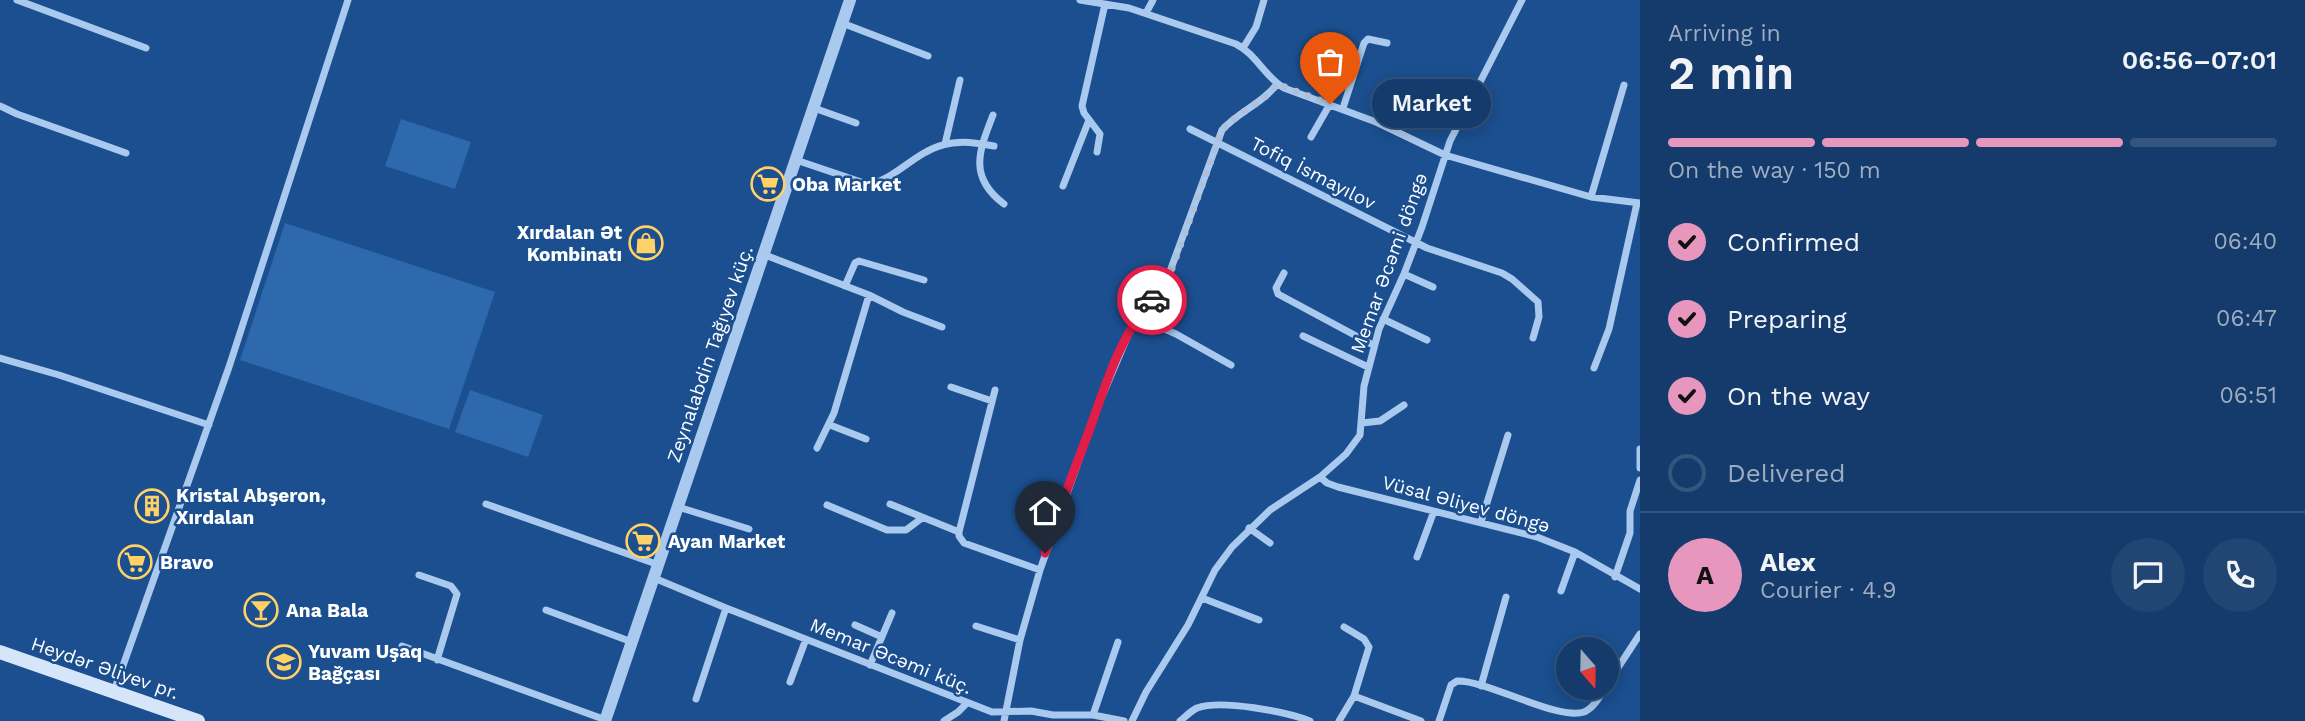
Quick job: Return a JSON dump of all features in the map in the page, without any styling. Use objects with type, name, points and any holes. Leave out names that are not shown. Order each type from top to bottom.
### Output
[{"type":"main road","name":"Heydər Əliyev pr.","points":[[0,652],[198,721]]},
{"type":"street","points":[[18,0],[146,48]]},
{"type":"street","points":[[114,692],[209,425],[348,0]]},
{"type":"street","name":"Zeynalabdin Tağıyev küç.","points":[[606,720],[850,0]]},
{"type":"street","points":[[1080,0],[1119,3],[1222,38],[1243,48],[1277,84],[1343,108],[1445,155],[1591,197],[1639,203],[1609,329],[1594,368]]},
{"type":"street","points":[[1146,13],[1153,0]]},
{"type":"street","points":[[1243,48],[1256,27],[1264,0]]},
{"type":"street","name":"Memar Əcəmi döngə","points":[[1132,721],[1224,557],[1270,510],[1320,477],[1355,444],[1360,435],[1364,386],[1373,345],[1404,274],[1445,155],[1522,0]]},
{"type":"street","points":[[1097,152],[1100,134],[1088,120],[1082,106],[1105,4]]},
{"type":"street","points":[[842,23],[928,56]]},
{"type":"street","points":[[1343,108],[1364,43],[1368,39],[1387,43]]},
{"type":"street","points":[[945,144],[960,80]]},
{"type":"street","points":[[1004,721],[1020,640],[1040,570],[1098,407],[1137,317],[1170,274],[1222,130],[1277,84]]},
{"type":"street","points":[[1591,197],[1624,85]]},
{"type":"street","points":[[1311,137],[1330,104]]},
{"type":"street","points":[[0,106],[126,153]]},
{"type":"street","points":[[814,108],[856,122]]},
{"type":"street","points":[[993,115],[981,144],[979,167],[981,179],[993,196],[1004,204]]},
{"type":"street","points":[[1063,186],[1088,120]]},
{"type":"street","name":"Tofiq İsmayılov","points":[[1190,129],[1427,248],[1502,273],[1512,279],[1538,302],[1539,317],[1533,338]]},
{"type":"street","points":[[796,160],[870,185],[881,182],[945,144],[994,146]]},
{"type":"street","points":[[765,256],[869,295],[942,327]]},
{"type":"street","points":[[845,286],[855,263],[859,261],[925,280]]},
{"type":"street","points":[[1284,273],[1276,288],[1278,294],[1373,345]]},
{"type":"street","points":[[1404,274],[1433,286]]},
{"type":"street","points":[[817,448],[830,425],[869,295]]},
{"type":"street","points":[[1137,317],[1176,334],[1231,365]]},
{"type":"street","points":[[1383,319],[1427,340]]},
{"type":"street","points":[[1303,337],[1368,367]]},
{"type":"street","points":[[0,358],[60,375],[209,425]]},
{"type":"street","points":[[951,387],[992,401]]},
{"type":"street","points":[[995,390],[959,536],[964,543],[1040,570]]},
{"type":"street","points":[[1362,424],[1380,421],[1404,405]]},
{"type":"street","points":[[830,425],[866,439]]},
{"type":"street","points":[[1481,522],[1508,435]]},
{"type":"street","points":[[1640,449],[1640,468]]},
{"type":"street","name":"Vüsal Əliyev döngə","points":[[1320,477],[1338,487],[1537,537],[1575,552],[1640,589]]},
{"type":"street","points":[[1615,577],[1630,533],[1630,511],[1640,480]]},
{"type":"street","name":"Memar Əcəmi küç.","points":[[486,504],[657,571],[726,608],[966,704],[992,712],[1031,711],[1124,721]]},
{"type":"street","points":[[890,504],[959,532]]},
{"type":"street","points":[[827,505],[887,530],[906,530],[922,518]]},
{"type":"street","points":[[678,507],[749,529]]},
{"type":"street","points":[[1417,557],[1434,511]]},
{"type":"street","points":[[1250,528],[1270,543]]},
{"type":"street","points":[[1560,591],[1575,552]]},
{"type":"street","points":[[419,575],[451,586],[457,594],[438,660]]},
{"type":"street","points":[[1481,686],[1506,597]]},
{"type":"street","points":[[1202,598],[1259,620]]},
{"type":"street","points":[[696,699],[726,608]]},
{"type":"street","points":[[545,610],[632,642]]},
{"type":"street","points":[[870,665],[892,613]]},
{"type":"street","points":[[855,625],[882,637]]},
{"type":"street","points":[[976,626],[1020,640]]},
{"type":"street","points":[[1339,721],[1354,696],[1369,647],[1364,639],[1344,627]]},
{"type":"street","points":[[1619,667],[1640,634]]},
{"type":"street","points":[[790,682],[806,639]]},
{"type":"street","points":[[1087,717],[1118,642]]},
{"type":"street","points":[[402,646],[606,720]]},
{"type":"street","points":[[1439,721],[1452,682],[1461,680],[1570,713],[1584,712],[1598,700]]},
{"type":"street","points":[[1354,696],[1421,721]]},
{"type":"street","points":[[944,721],[966,704]]},
{"type":"street","points":[[1180,721],[1193,710],[1216,705],[1261,709],[1310,721]]},
{"type":"street","points":[[1584,712],[1586,721]]},
{"type":"shaded area","points":[[401,119],[471,142],[455,189],[385,166]]},
{"type":"shaded area","points":[[285,223],[495,292],[449,429],[240,360]]},
{"type":"shaded area","points":[[470,390],[543,415],[528,457],[455,432]]},
{"type":"way so far","points":[[1152,300],[1170,274],[1222,130],[1239,114],[1272,91],[1277,84],[1330,104]]},
{"type":"place","name":"Market","points":[[1330,104]]},
{"type":"place","name":"Oba Market","points":[[768,184]]},
{"type":"place","name":"Xırdalan Ət Kombinatı","points":[[646,243]]},
{"type":"place","name":"Kristal Abşeron, Xırdalan","points":[[152,506]]},
{"type":"place","name":"Ayan Market","points":[[643,541]]},
{"type":"place","name":"Bravo","points":[[135,562]]},
{"type":"place","name":"Ana Bala","points":[[261,610]]},
{"type":"place","name":"Yuvam Uşaq Bağçası","points":[[284,662]]},
{"type":"route","points":[[1045,553],[1117,360],[1132,326],[1152,300]]}]
